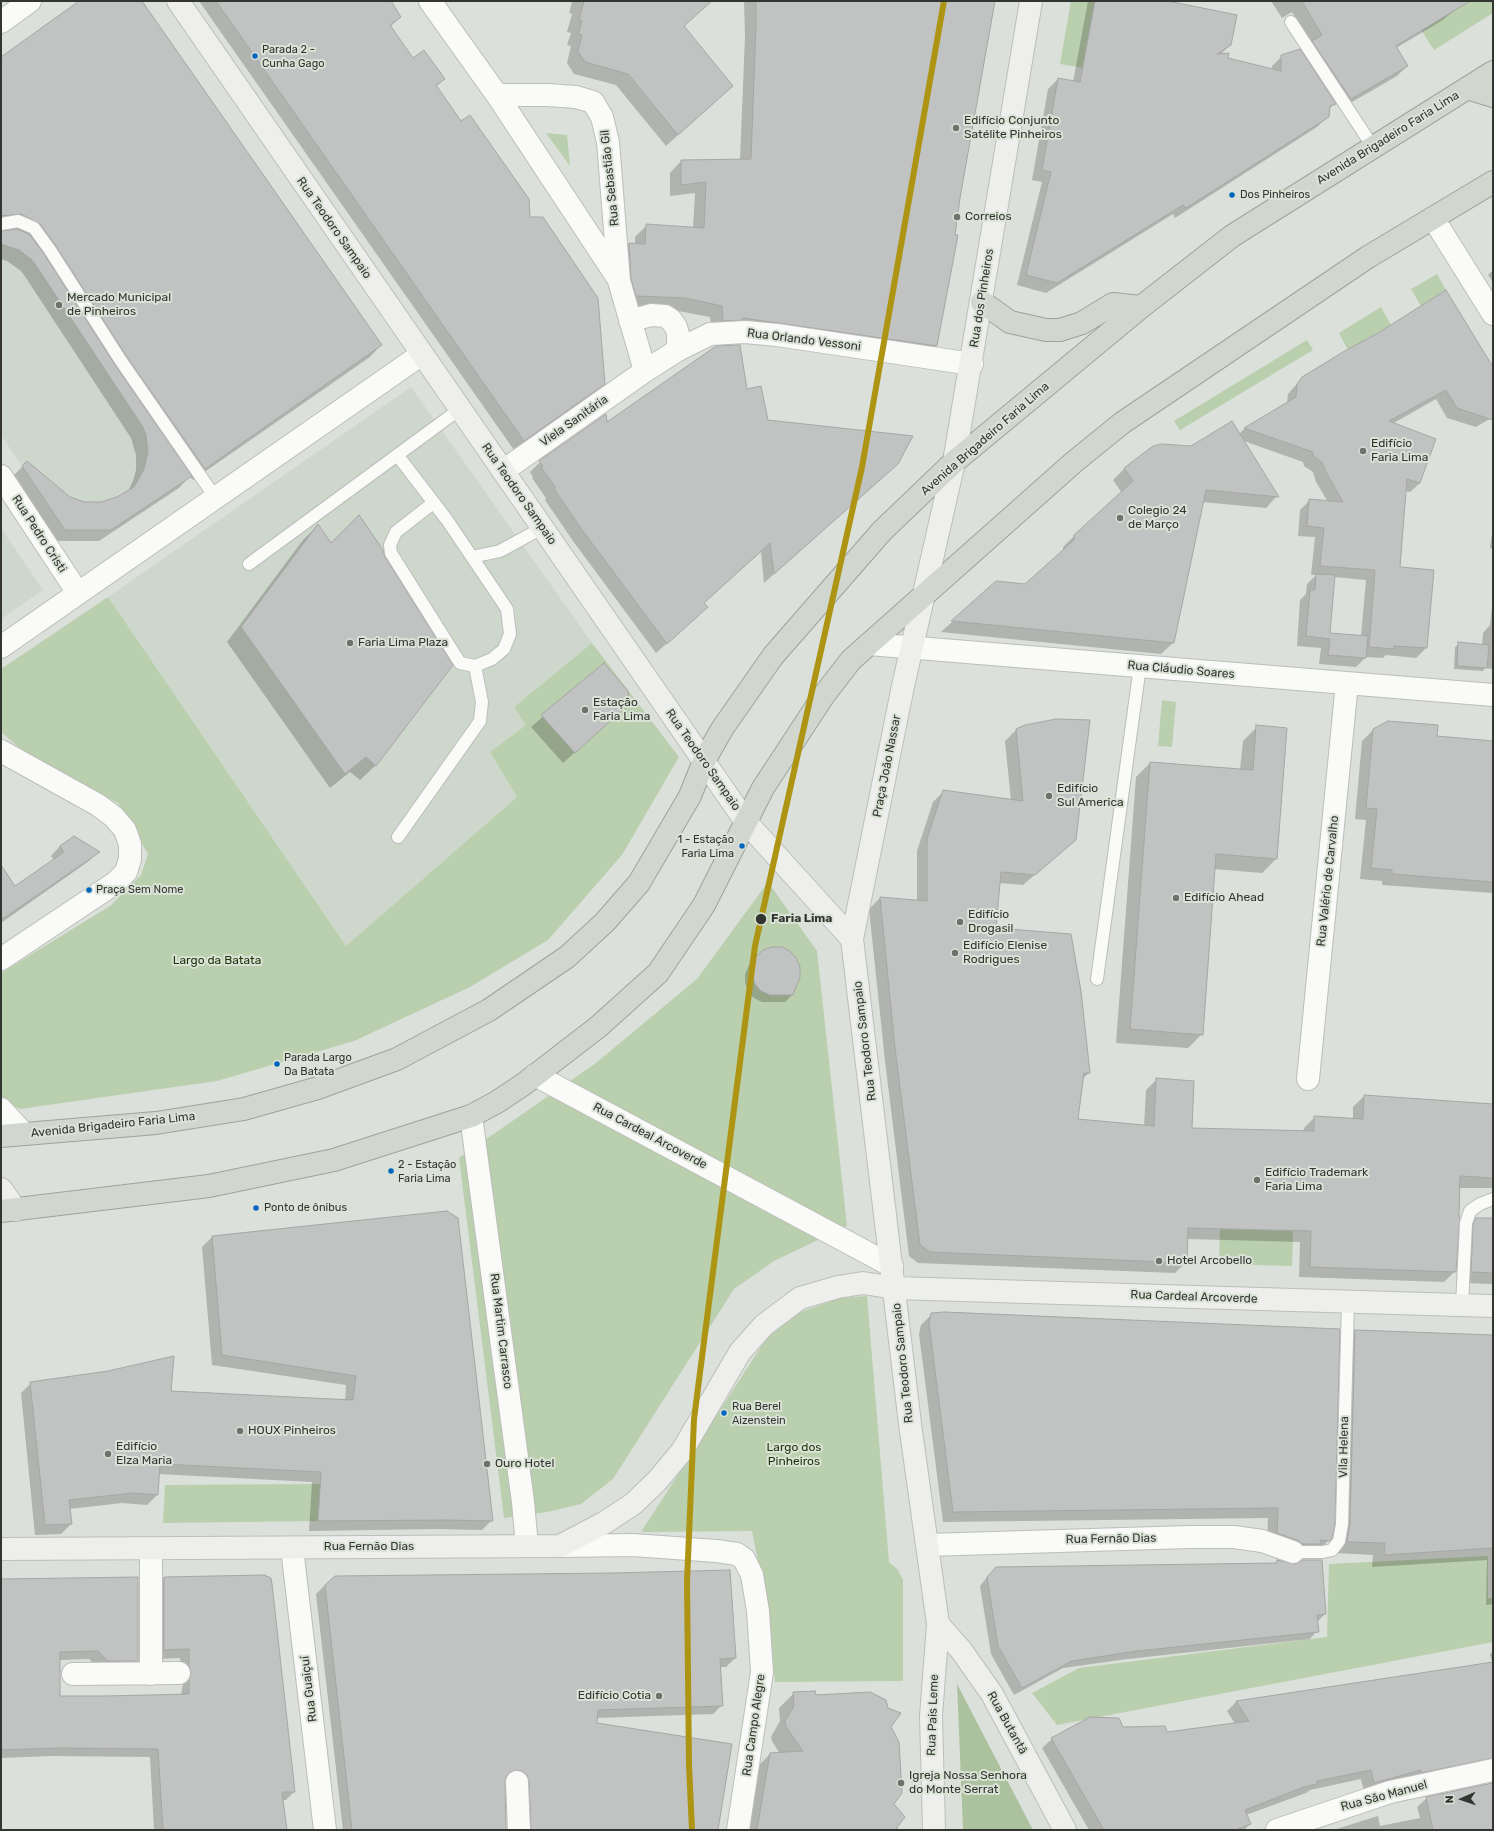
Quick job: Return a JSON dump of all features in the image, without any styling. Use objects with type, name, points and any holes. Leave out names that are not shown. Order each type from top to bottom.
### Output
[{"type":"highway","name":"Avenida Brigadeiro Faria Lima","points":[[1,1136],[156,1123],[244,1110],[318,1088],[397,1059],[489,1010],[567,957],[604,922],[639,883],[690,796],[704,761],[722,729],[773,656],[882,531],[954,462],[1141,307],[1232,236],[1493,72]]},
{"type":"highway","points":[[1467,88],[1493,96]]},
{"type":"highway","points":[[9,1210],[209,1186],[334,1160],[472,1116],[497,1102],[536,1075],[598,1027],[658,974],[704,905],[762,788],[824,695],[851,660],[1074,462],[1122,423],[1368,257],[1491,183]]},
{"type":"highway","points":[[982,302],[1010,322],[1046,330],[1060,330],[1082,323],[1113,304],[1141,307]]},
{"type":"main road","name":"Rua Teodoro Sampaio","points":[[178,1],[746,822],[852,939],[895,1288],[910,1424],[938,1624]]},
{"type":"main road","name":"Rua dos Pinheiros","points":[[925,594],[954,462],[972,364],[1031,1]]},
{"type":"main road","name":"Praça João Nassar","points":[[852,939],[912,648],[925,594]]},
{"type":"main road","points":[[1,1190],[9,1210]]},
{"type":"main road","name":"Rua Cardeal Arcoverde","points":[[560,1546],[604,1523],[633,1504],[657,1481],[682,1451],[740,1352],[764,1325],[800,1298],[838,1287],[863,1283],[895,1288],[1493,1306]]},
{"type":"main road","name":"Rua Fernão Dias","points":[[1,1549],[560,1546]]},
{"type":"main road","name":"Rua Pais Leme","points":[[934,1830],[931,1716],[938,1624]]},
{"type":"main road","name":"Rua Butantã","points":[[938,1624],[961,1650],[992,1694],[1065,1830]]},
{"type":"street","points":[[1,22],[30,1]]},
{"type":"street","name":"Rua Sebastião Gil","points":[[430,1],[497,95],[619,281]]},
{"type":"street","name":"Rua Sebastião Gil","points":[[497,95],[576,97],[593,102],[602,117],[608,142],[619,281],[645,371]]},
{"type":"street","points":[[1433,218],[1493,314]]},
{"type":"street","points":[[630,321],[650,315],[665,316],[671,320],[676,327],[678,334],[678,350]]},
{"type":"street","name":"Rua Orlando Vessoni","points":[[645,371],[678,350],[710,334],[745,332],[777,335],[972,364]]},
{"type":"street","points":[[1,647],[422,354]]},
{"type":"street","name":"Viela Sanitária","points":[[503,471],[645,371]]},
{"type":"street","name":"Rua Pedro Cristi","points":[[1,476],[78,593]]},
{"type":"street","name":"Rua Cláudio Soares","points":[[869,644],[1493,695]]},
{"type":"street","name":"Rua Valério de Carvalho","points":[[1308,1078],[1348,683]]},
{"type":"street","points":[[1,751],[98,805],[114,817],[125,830],[130,844],[130,860],[126,872],[115,883],[1,959]]},
{"type":"street","name":"Rua Cardeal Arcoverde","points":[[536,1075],[892,1266]]},
{"type":"street","points":[[1,1109],[24,1134]]},
{"type":"street","name":"Rua Martim Carrasco","points":[[472,1116],[523,1502],[527,1546]]},
{"type":"street","name":"Rua Fernão Dias","points":[[927,1545],[1234,1537],[1262,1540],[1293,1552]]},
{"type":"street","name":"Rua Fernão Dias","points":[[560,1546],[633,1545],[737,1554]]},
{"type":"street","points":[[151,1674],[152,1548]]},
{"type":"street","name":"Rua Guaiçuí","points":[[292,1548],[325,1830]]},
{"type":"street","name":"Rua Campo Alegre","points":[[737,1554],[744,1559],[752,1576],[758,1611],[762,1672],[738,1830]]},
{"type":"street","points":[[73,1674],[179,1673]]},
{"type":"street","name":"Rua São Manuel","points":[[1277,1830],[1390,1792],[1493,1770]]},
{"type":"street","points":[[517,1782],[519,1830]]},
{"type":"lane","points":[[1291,22],[1373,147]]},
{"type":"lane","points":[[1,224],[18,221],[34,228],[50,250],[121,361],[215,497]]},
{"type":"lane","points":[[249,564],[460,409]]},
{"type":"lane","points":[[398,456],[433,503],[472,557],[507,610],[510,634],[504,649],[492,659],[475,666],[460,662],[390,553],[390,545],[396,532],[433,503]]},
{"type":"lane","points":[[472,557],[500,550],[542,528]]},
{"type":"lane","points":[[398,837],[480,721],[482,702],[475,666]]},
{"type":"lane","points":[[1097,979],[1140,666]]},
{"type":"lane","points":[[1462,1305],[1466,1223],[1470,1211],[1480,1204],[1493,1199]]},
{"type":"lane","name":"Vila Helena","points":[[1293,1552],[1323,1552],[1332,1550],[1339,1541],[1342,1524],[1348,1302]]},
{"type":"shaded area","name":"Mercado Municipal de Pinheiros","points":[[19,196],[154,359],[133,374],[169,426],[156,436],[150,449],[176,487],[111,530],[65,530],[1,435],[1,209]]},
{"type":"shaded area","points":[[411,387],[592,643],[514,707],[527,724],[490,752],[517,797],[346,946],[108,597]]},
{"type":"shaded area","points":[[1,528],[43,590],[1,619]]},
{"type":"green space","points":[[1071,1],[1095,1],[1083,68],[1060,64]]},
{"type":"green space","points":[[1465,1],[1493,1],[1493,13],[1434,50],[1421,30]]},
{"type":"green space","points":[[546,133],[567,135],[570,166]]},
{"type":"green space","points":[[1437,274],[1446,290],[1421,306],[1411,289]]},
{"type":"green space","points":[[1381,307],[1391,325],[1348,350],[1339,333]]},
{"type":"green space","points":[[1307,340],[1313,350],[1180,430],[1174,421]]},
{"type":"green space","name":"Largo da Batata","points":[[108,597],[346,946],[517,797],[490,752],[526,725],[514,707],[592,643],[679,757],[622,855],[548,940],[470,987],[354,1041],[217,1081],[20,1109],[1,1099],[1,973],[110,906],[141,875],[148,854],[118,803],[37,763],[1,732],[1,669]]},
{"type":"green space","points":[[1162,700],[1176,702],[1172,747],[1158,746]]},
{"type":"green space","points":[[768,882],[817,951],[847,1226],[774,1261],[734,1289],[613,1479],[581,1504],[547,1512],[504,1518],[459,1158],[596,1063],[697,979]]},
{"type":"green space","points":[[1220,1229],[1293,1231],[1292,1266],[1219,1264]]},
{"type":"green space","name":"Largo dos Pinheiros","points":[[867,1296],[889,1562],[898,1570],[903,1580],[903,1681],[775,1682],[766,1602],[752,1531],[641,1532],[766,1339],[800,1312],[841,1298]]},
{"type":"green space","points":[[321,1484],[318,1521],[163,1523],[165,1485]]},
{"type":"green space","points":[[1488,1556],[1488,1598],[1493,1598],[1493,1642],[1057,1725],[1032,1693],[1079,1668],[1327,1637],[1329,1564]]},
{"type":"green space","points":[[957,1684],[1033,1830],[963,1830]]},
{"type":"building","points":[[79,1],[142,1],[382,345],[205,469],[127,357],[56,246],[40,224],[21,214],[1,216],[1,57]]},
{"type":"building","points":[[216,1],[391,1],[401,17],[390,25],[413,58],[424,50],[445,79],[436,85],[461,121],[470,115],[529,199],[530,217],[543,217],[598,298],[605,384],[524,441]]},
{"type":"building","points":[[584,1],[712,1],[684,26],[733,86],[678,135],[628,74],[585,62],[578,51],[582,35],[578,34],[582,21],[579,20]]},
{"type":"building","points":[[756,1],[995,1],[960,198],[955,235],[958,235],[937,346],[743,318],[743,320],[723,321],[722,306],[685,298],[636,296],[631,279],[629,243],[645,244],[646,224],[704,228],[706,182],[681,185],[681,160],[751,159]]},
{"type":"building","points":[[1095,1],[1168,1],[1237,15],[1231,45],[1217,54],[1229,53],[1228,58],[1281,71],[1281,55],[1300,49],[1336,104],[1330,106],[1329,117],[1186,208],[1183,205],[1057,283],[1026,275],[1051,172],[1042,170],[1058,78],[1080,82]]},
{"type":"building","points":[[1302,1],[1470,1],[1396,46],[1408,66],[1351,99],[1312,41],[1322,35]]},
{"type":"building","points":[[17,229],[29,234],[44,254],[115,365],[192,476],[111,530],[65,530],[22,466],[27,461],[70,497],[84,502],[101,502],[117,497],[134,487],[144,469],[148,452],[146,435],[143,427],[37,267],[32,260],[19,250],[1,244],[1,231]]},
{"type":"building","points":[[1446,290],[1493,367],[1493,420],[1457,408],[1446,390],[1389,421],[1436,439],[1420,483],[1407,479],[1400,567],[1434,570],[1427,648],[1394,646],[1394,649],[1369,647],[1375,570],[1320,566],[1324,528],[1307,526],[1309,499],[1343,502],[1322,462],[1313,456],[1313,452],[1244,428],[1296,397],[1297,384],[1302,377],[1378,333]]},
{"type":"building","points":[[740,345],[747,389],[761,386],[768,420],[913,436],[898,464],[774,574],[770,543],[704,603],[708,607],[667,644],[583,531],[554,489],[556,488],[541,467],[543,466],[539,461],[606,414],[607,422],[716,346]]},
{"type":"building","points":[[1232,421],[1279,497],[1206,490],[1174,643],[951,621],[996,581],[1025,584],[1074,540],[1074,535],[1133,481],[1124,468],[1153,446],[1161,444],[1191,446]]},
{"type":"building","name":"Faria Lima Plaza","points":[[359,515],[383,550],[385,557],[453,665],[376,766],[366,757],[345,774],[241,627],[318,524],[331,543]]},
{"type":"building","points":[[1316,574],[1335,575],[1330,633],[1368,636],[1366,658],[1328,655],[1330,639],[1306,636],[1310,590],[1315,590]]},
{"type":"building","points":[[1458,642],[1489,645],[1487,668],[1457,666]]},
{"type":"building","name":"Estação Faria Lima","points":[[604,663],[628,691],[629,704],[575,753],[541,715]]},
{"type":"building","points":[[1056,719],[1090,720],[1076,840],[1035,875],[1001,872],[996,928],[1071,934],[1081,991],[1090,1073],[1084,1073],[1078,1119],[1154,1126],[1156,1078],[1194,1081],[1192,1128],[1314,1131],[1314,1116],[1363,1119],[1364,1095],[1493,1104],[1493,1178],[1460,1176],[1460,1217],[1456,1272],[1310,1267],[1311,1231],[1188,1228],[1187,1263],[930,1252],[920,1245],[895,1048],[880,897],[927,901],[927,839],[943,790],[1023,801],[1016,729],[1025,725]]},
{"type":"building","points":[[1388,721],[1438,725],[1437,736],[1493,741],[1493,882],[1392,874],[1392,870],[1371,868],[1377,809],[1366,808],[1373,729]]},
{"type":"building","name":"Edifício Ahead","points":[[1256,725],[1287,728],[1277,859],[1216,854],[1203,1035],[1130,1029],[1150,762],[1253,770]]},
{"type":"building","points":[[74,836],[100,852],[1,920],[1,865],[15,886],[64,852],[60,846]]},
{"type":"building","points":[[772,947],[782,947],[790,951],[796,958],[800,967],[800,977],[793,995],[770,995],[761,991],[755,984],[752,975],[752,966],[756,957],[763,950]]},
{"type":"building","points":[[447,1211],[458,1218],[493,1521],[318,1521],[321,1472],[160,1464],[158,1495],[133,1493],[69,1500],[72,1524],[45,1525],[30,1382],[108,1371],[174,1356],[171,1391],[353,1400],[356,1376],[222,1355],[212,1236]]},
{"type":"building","points":[[1476,1218],[1493,1218],[1493,1273],[1471,1272],[1473,1224]]},
{"type":"building","points":[[944,1312],[1340,1329],[1335,1523],[1332,1538],[1330,1541],[1320,1540],[1321,1544],[1303,1544],[1297,1540],[1277,1533],[1278,1508],[953,1512],[929,1323],[931,1313]]},
{"type":"building","points":[[1355,1330],[1493,1335],[1493,1548],[1384,1555],[1385,1543],[1347,1542],[1350,1524]]},
{"type":"building","points":[[1277,1560],[1295,1564],[1303,1560],[1322,1560],[1326,1614],[1317,1615],[1319,1632],[1137,1651],[1072,1661],[1022,1688],[998,1646],[987,1577],[996,1567],[1277,1563]]},
{"type":"building","points":[[730,1570],[736,1658],[720,1659],[723,1706],[598,1710],[597,1723],[732,1744],[718,1830],[531,1830],[529,1781],[527,1775],[522,1771],[517,1770],[510,1772],[506,1777],[505,1782],[506,1830],[352,1830],[325,1585],[335,1576],[613,1573]]},
{"type":"building","points":[[264,1575],[271,1578],[272,1584],[295,1792],[282,1792],[287,1830],[163,1830],[158,1749],[60,1748],[1,1750],[1,1579],[138,1577],[138,1661],[108,1661],[98,1651],[60,1652],[60,1696],[105,1696],[189,1694],[189,1680],[191,1673],[189,1666],[189,1649],[164,1650],[164,1577]]},
{"type":"building","points":[[1493,1662],[1493,1758],[1421,1773],[1421,1770],[1374,1783],[1371,1770],[1317,1781],[1317,1784],[1304,1787],[1245,1810],[1251,1824],[1235,1830],[1104,1830],[1051,1738],[1090,1717],[1119,1718],[1123,1727],[1165,1726],[1167,1732],[1249,1721],[1236,1701]]},
{"type":"building","points":[[815,1691],[816,1695],[870,1692],[886,1700],[888,1708],[901,1713],[891,1727],[899,1742],[902,1793],[894,1804],[905,1817],[895,1830],[757,1830],[770,1753],[803,1751],[786,1727],[785,1721],[794,1706],[793,1692]]},
{"type":"building","points":[[1493,1783],[1493,1830],[1433,1830],[1426,1797]]},
{"type":"transit line","points":[[692,1830],[689,1765],[687,1582],[694,1419],[755,946],[862,467],[944,1]]},
{"type":"place","name":"Parada 2 - Cunha Gago","points":[[255,56]]},
{"type":"place","name":"Edifício Conjunto Satélite Pinheiros","points":[[956,128]]},
{"type":"place","name":"Dos Pinheiros","points":[[1232,195]]},
{"type":"place","name":"Correios","points":[[957,217]]},
{"type":"place","name":"Mercado Municipal de Pinheiros","points":[[59,305]]},
{"type":"place","name":"Edifício Faria Lima","points":[[1363,451]]},
{"type":"place","name":"Colegio 24 de Março","points":[[1120,518]]},
{"type":"place","name":"Faria Lima Plaza","points":[[350,643]]},
{"type":"place","name":"Estação Faria Lima","points":[[585,710]]},
{"type":"place","name":"Edifício Sul America","points":[[1049,796]]},
{"type":"place","name":"1 - Estação Faria Lima","points":[[742,846]]},
{"type":"place","name":"Praça Sem Nome","points":[[89,890]]},
{"type":"place","name":"Edifício Ahead","points":[[1176,898]]},
{"type":"place","name":"Faria Lima","points":[[761,919]]},
{"type":"place","name":"Edifício Drogasil","points":[[960,922]]},
{"type":"place","name":"Edifício Elenise Rodrigues","points":[[955,953]]},
{"type":"place","name":"Parada Largo Da Batata","points":[[277,1064]]},
{"type":"place","name":"2 - Estação Faria Lima","points":[[391,1171]]},
{"type":"place","name":"Edifício Trademark Faria Lima","points":[[1257,1180]]},
{"type":"place","name":"Ponto de ônibus","points":[[256,1208]]},
{"type":"place","name":"Hotel Arcobello","points":[[1159,1261]]},
{"type":"place","name":"Rua Berel Aizenstein","points":[[724,1413]]},
{"type":"place","name":"HOUX Pinheiros","points":[[240,1431]]},
{"type":"place","name":"Edifício Elza Maria","points":[[108,1454]]},
{"type":"place","name":"Ouro Hotel","points":[[487,1464]]},
{"type":"place","name":"Edifício Cotia","points":[[659,1696]]},
{"type":"place","name":"Igreja Nossa Senhora do Monte Serrat","points":[[901,1783]]}]
